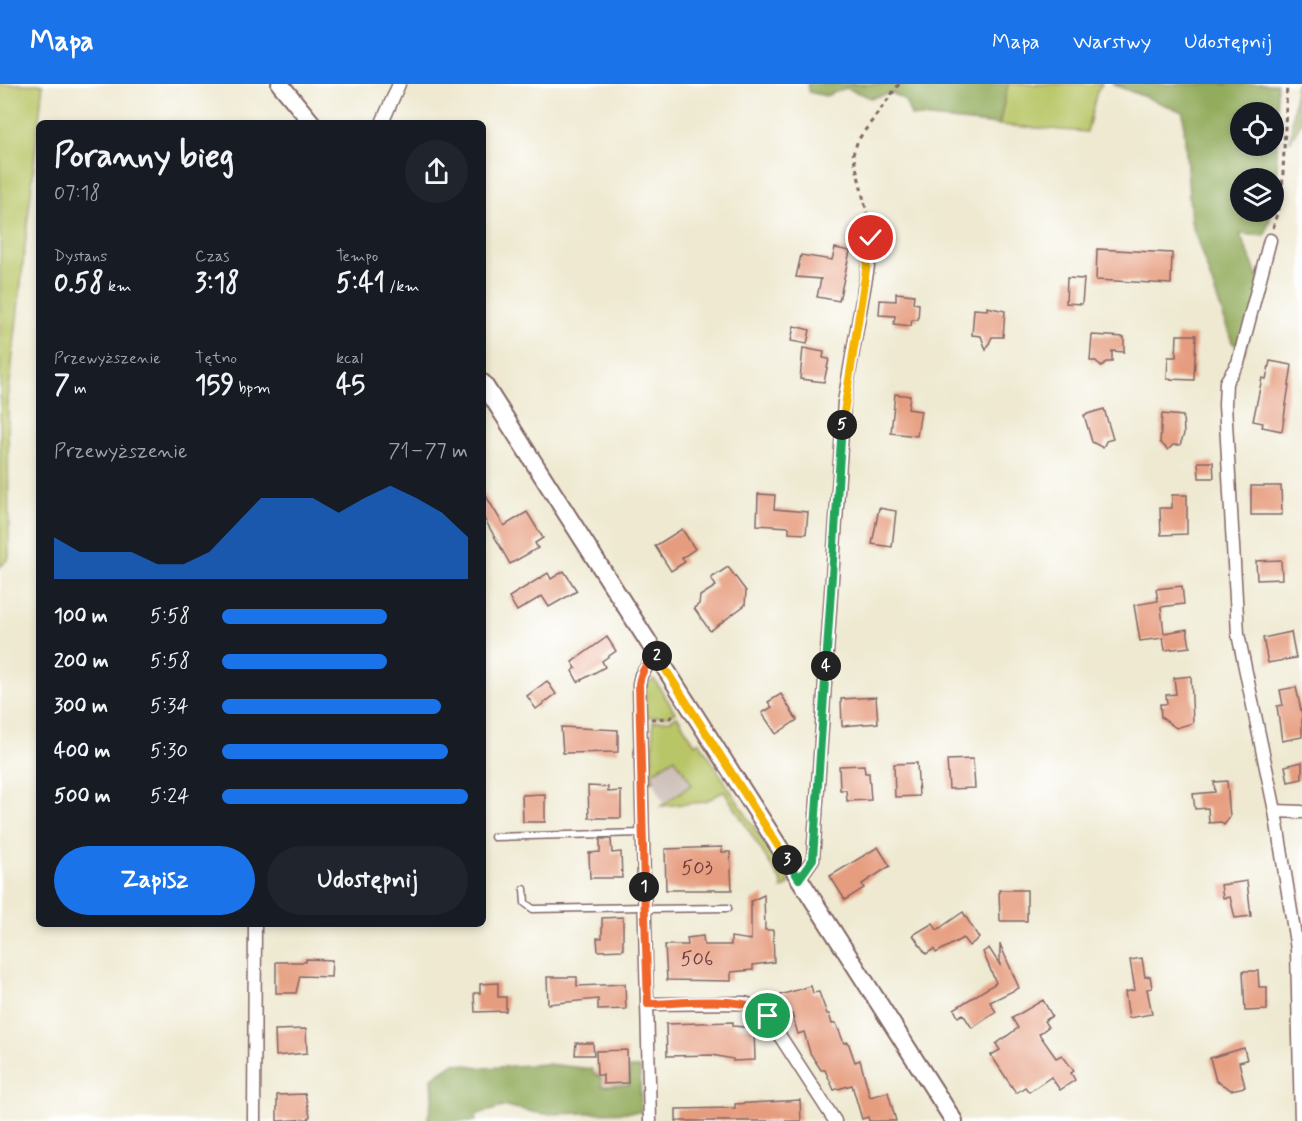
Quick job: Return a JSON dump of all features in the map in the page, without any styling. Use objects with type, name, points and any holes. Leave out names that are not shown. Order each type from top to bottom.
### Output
[{"type":"street","points":[[280,84],[310,120]]},
{"type":"street","points":[[384,120],[399,84]]},
{"type":"street","points":[[1270,240],[1238,363],[1226,382],[1225,405],[1238,634],[1275,811],[1299,949],[1300,1121]]},
{"type":"street","points":[[799,879],[813,859],[844,402],[870,255]]},
{"type":"street","points":[[486,388],[954,1121]]},
{"type":"street","points":[[650,1121],[640,675],[656,654]]},
{"type":"street","points":[[1275,811],[1302,812]]},
{"type":"street","points":[[254,1121],[255,927]]},
{"type":"street","points":[[648,1004],[744,1003],[763,1010],[835,1121]]},
{"type":"lane","points":[[494,837],[642,833]]},
{"type":"lane","points":[[524,889],[525,903],[533,909],[728,908]]},
{"type":"path","points":[[870,255],[869,222],[853,154],[858,140],[899,84]]},
{"type":"path","points":[[1270,240],[1282,194],[1287,84]]},
{"type":"path","points":[[640,719],[670,718],[678,713]]},
{"type":"shaded area","points":[[675,758],[693,785],[663,802],[651,774]]},
{"type":"green space","points":[[0,84],[43,84],[39,120],[36,120],[36,147],[8,400],[9,558],[0,567]]},
{"type":"green space","points":[[807,84],[1008,84],[999,125],[911,116],[905,100],[892,93],[871,98],[846,88],[826,96],[809,92]]},
{"type":"green space","points":[[1008,84],[1102,84],[1097,91],[1087,132],[999,125]]},
{"type":"green space","points":[[1112,84],[1277,84],[1277,102],[1230,102],[1230,156],[1277,156],[1277,168],[1230,168],[1230,222],[1269,222],[1265,236],[1240,234],[1262,286],[1244,353],[1232,342],[1191,222],[1183,112]]},
{"type":"green space","points":[[1296,84],[1302,84],[1302,121],[1290,142]]},
{"type":"green space","points":[[654,679],[675,712],[669,716],[646,717],[645,686]]},
{"type":"green space","points":[[677,716],[695,744],[699,741],[790,884],[782,889],[782,883],[724,791],[705,802],[661,806],[692,784],[675,758],[651,773],[654,780],[647,783],[646,762],[653,760],[653,721],[670,720]]},
{"type":"green space","points":[[454,1063],[485,1068],[547,1064],[592,1069],[595,1075],[601,1077],[602,1086],[629,1085],[629,1068],[640,1068],[641,1112],[542,1114],[506,1106],[475,1115],[476,1121],[427,1121],[433,1097],[432,1078]]},
{"type":"building","points":[[835,248],[850,251],[839,301],[817,297],[821,279],[796,277],[801,255],[832,260]]},
{"type":"building","points":[[1097,249],[1172,253],[1171,284],[1096,280]]},
{"type":"building","points":[[1067,278],[1084,279],[1082,304],[1066,303]]},
{"type":"building","points":[[896,293],[914,295],[913,303],[919,304],[918,320],[912,320],[911,326],[894,324],[895,316],[879,315],[880,300],[896,301]]},
{"type":"building","points":[[987,307],[1005,311],[1003,337],[992,337],[986,350],[981,336],[972,335],[974,309],[987,310]]},
{"type":"building","points":[[794,326],[810,330],[807,344],[791,341]]},
{"type":"building","points":[[1092,335],[1124,337],[1124,352],[1112,351],[1112,362],[1106,362],[1101,367],[1096,361],[1090,361]]},
{"type":"building","points":[[1177,335],[1196,335],[1194,380],[1167,379],[1168,357],[1176,357]]},
{"type":"building","points":[[803,348],[824,352],[823,358],[829,359],[824,382],[800,379]]},
{"type":"building","points":[[1270,361],[1292,365],[1282,431],[1262,427],[1263,423],[1253,421],[1262,378],[1266,379]]},
{"type":"building","points":[[895,394],[910,396],[908,409],[921,411],[917,436],[891,433]]},
{"type":"building","points":[[1104,409],[1113,439],[1106,441],[1103,448],[1092,442],[1084,415]]},
{"type":"building","points":[[1162,414],[1183,416],[1184,434],[1180,445],[1173,445],[1168,450],[1160,442]]},
{"type":"building","points":[[1198,462],[1213,462],[1214,478],[1199,478]]},
{"type":"building","points":[[1251,486],[1281,486],[1282,515],[1251,515]]},
{"type":"building","points":[[758,494],[775,495],[774,509],[808,512],[806,534],[789,533],[789,527],[757,525]]},
{"type":"building","points":[[1172,495],[1187,495],[1187,534],[1161,535],[1160,508],[1172,508]]},
{"type":"building","points":[[486,496],[504,526],[527,512],[543,538],[535,543],[538,548],[510,564],[486,521]]},
{"type":"building","points":[[879,508],[896,511],[892,547],[872,544]]},
{"type":"building","points":[[682,529],[695,549],[682,558],[685,562],[671,571],[655,546]]},
{"type":"building","points":[[1281,560],[1282,579],[1257,580],[1256,561]]},
{"type":"building","points":[[728,567],[746,591],[745,605],[710,631],[694,608],[699,604],[700,596],[716,586],[711,578]]},
{"type":"building","points":[[564,571],[577,591],[549,607],[542,596],[517,611],[509,597],[548,573],[551,579]]},
{"type":"building","points":[[1182,586],[1184,604],[1161,607],[1164,633],[1187,629],[1190,647],[1165,650],[1163,638],[1140,641],[1134,605],[1158,601],[1156,589]]},
{"type":"building","points":[[1291,632],[1296,658],[1268,663],[1263,638]]},
{"type":"building","points":[[607,637],[616,651],[602,661],[605,667],[578,682],[572,671],[576,668],[572,662]]},
{"type":"building","points":[[1191,676],[1193,723],[1176,728],[1161,717],[1160,704],[1167,704],[1166,695],[1176,694],[1174,678]]},
{"type":"building","points":[[547,681],[556,694],[536,709],[527,696]]},
{"type":"building","points":[[1296,687],[1302,715],[1302,737],[1282,741],[1277,706],[1283,705],[1280,690]]},
{"type":"building","points":[[781,694],[797,720],[776,734],[762,713],[772,707],[768,702]]},
{"type":"building","points":[[876,697],[878,723],[842,726],[841,699]]},
{"type":"building","points":[[561,727],[618,730],[618,752],[563,753]]},
{"type":"building","points":[[973,759],[975,788],[949,789],[947,760]]},
{"type":"building","points":[[1302,762],[1302,779],[1288,782],[1285,766]]},
{"type":"building","points":[[917,763],[919,796],[895,797],[894,764]]},
{"type":"building","points":[[864,765],[865,773],[869,773],[871,800],[847,801],[846,790],[840,790],[839,766]]},
{"type":"building","points":[[1227,781],[1230,817],[1224,825],[1221,822],[1209,823],[1208,808],[1195,809],[1193,794],[1215,792],[1214,782]]},
{"type":"building","points":[[588,786],[608,787],[608,792],[621,791],[621,818],[589,818]]},
{"type":"building","points":[[545,794],[545,822],[523,822],[522,795]]},
{"type":"building","points":[[600,839],[611,839],[612,853],[621,852],[622,878],[590,878],[589,853],[600,852]]},
{"type":"building","points":[[722,847],[722,852],[730,852],[732,890],[666,890],[665,849]]},
{"type":"building","points":[[878,847],[890,866],[862,884],[864,888],[845,900],[830,876]]},
{"type":"building","points":[[1247,881],[1251,916],[1235,918],[1230,897],[1223,898],[1221,885]]},
{"type":"building","points":[[999,890],[1027,890],[1027,921],[1000,921]]},
{"type":"building","points":[[764,895],[765,930],[773,930],[774,962],[753,965],[753,970],[731,972],[731,981],[667,980],[665,945],[688,945],[687,938],[703,936],[704,945],[731,945],[731,937],[751,940],[751,901]]},
{"type":"building","points":[[963,912],[979,938],[969,946],[963,938],[936,953],[934,949],[926,954],[913,935],[933,923],[937,930]]},
{"type":"building","points":[[623,917],[623,950],[598,951],[597,938],[602,938],[602,918]]},
{"type":"building","points":[[1000,944],[1019,988],[990,1002],[996,1012],[972,1028],[963,1014],[958,1017],[954,1009],[996,983],[983,952],[989,948],[1000,965]]},
{"type":"building","points":[[1142,958],[1145,977],[1150,976],[1152,988],[1147,989],[1152,1014],[1129,1018],[1125,992],[1135,990],[1130,960]]},
{"type":"building","points":[[306,959],[332,960],[331,977],[300,976],[296,993],[276,993],[276,962],[306,962]]},
{"type":"building","points":[[1243,971],[1258,971],[1259,987],[1267,987],[1267,1010],[1245,1011]]},
{"type":"building","points":[[547,977],[577,977],[577,986],[625,984],[626,1009],[598,1010],[598,999],[548,1004]]},
{"type":"building","points":[[498,983],[498,997],[506,997],[506,1011],[475,1012],[474,993],[480,993],[480,984]]},
{"type":"building","points":[[811,986],[813,993],[819,992],[827,1014],[832,1024],[836,1023],[844,1043],[848,1042],[855,1062],[860,1060],[870,1097],[888,1092],[896,1121],[869,1121],[868,1117],[862,1119],[852,1085],[834,1090],[825,1070],[821,1070],[810,1053],[804,1032],[798,1034],[792,1014],[785,1016],[780,995]]},
{"type":"building","points":[[1043,1000],[1052,1016],[1044,1021],[1048,1027],[1039,1034],[1056,1058],[1062,1055],[1074,1071],[1071,1073],[1075,1080],[1060,1090],[1051,1077],[1029,1092],[1025,1087],[1016,1093],[991,1055],[1000,1050],[996,1044],[1018,1028],[1012,1018]]},
{"type":"building","points":[[733,1022],[733,1026],[754,1028],[755,1060],[733,1061],[733,1059],[712,1055],[667,1056],[666,1024]]},
{"type":"building","points":[[306,1029],[307,1053],[276,1056],[275,1030]]},
{"type":"building","points":[[576,1043],[593,1043],[594,1055],[575,1055]]},
{"type":"building","points":[[1244,1048],[1247,1060],[1239,1062],[1245,1087],[1231,1090],[1216,1081],[1210,1058]]},
{"type":"building","points":[[627,1050],[628,1083],[603,1084],[603,1075],[597,1075],[596,1051]]},
{"type":"building","points":[[305,1094],[310,1116],[308,1119],[277,1121],[277,1095]]},
{"type":"building","points":[[800,1100],[801,1121],[676,1121],[676,1109],[735,1108],[735,1104]]},
{"type":"route","points":[[768,1016],[755,1005],[744,1003],[648,1004],[642,833],[640,675],[656,654],[799,879],[813,859],[844,402],[871,238]]}]
